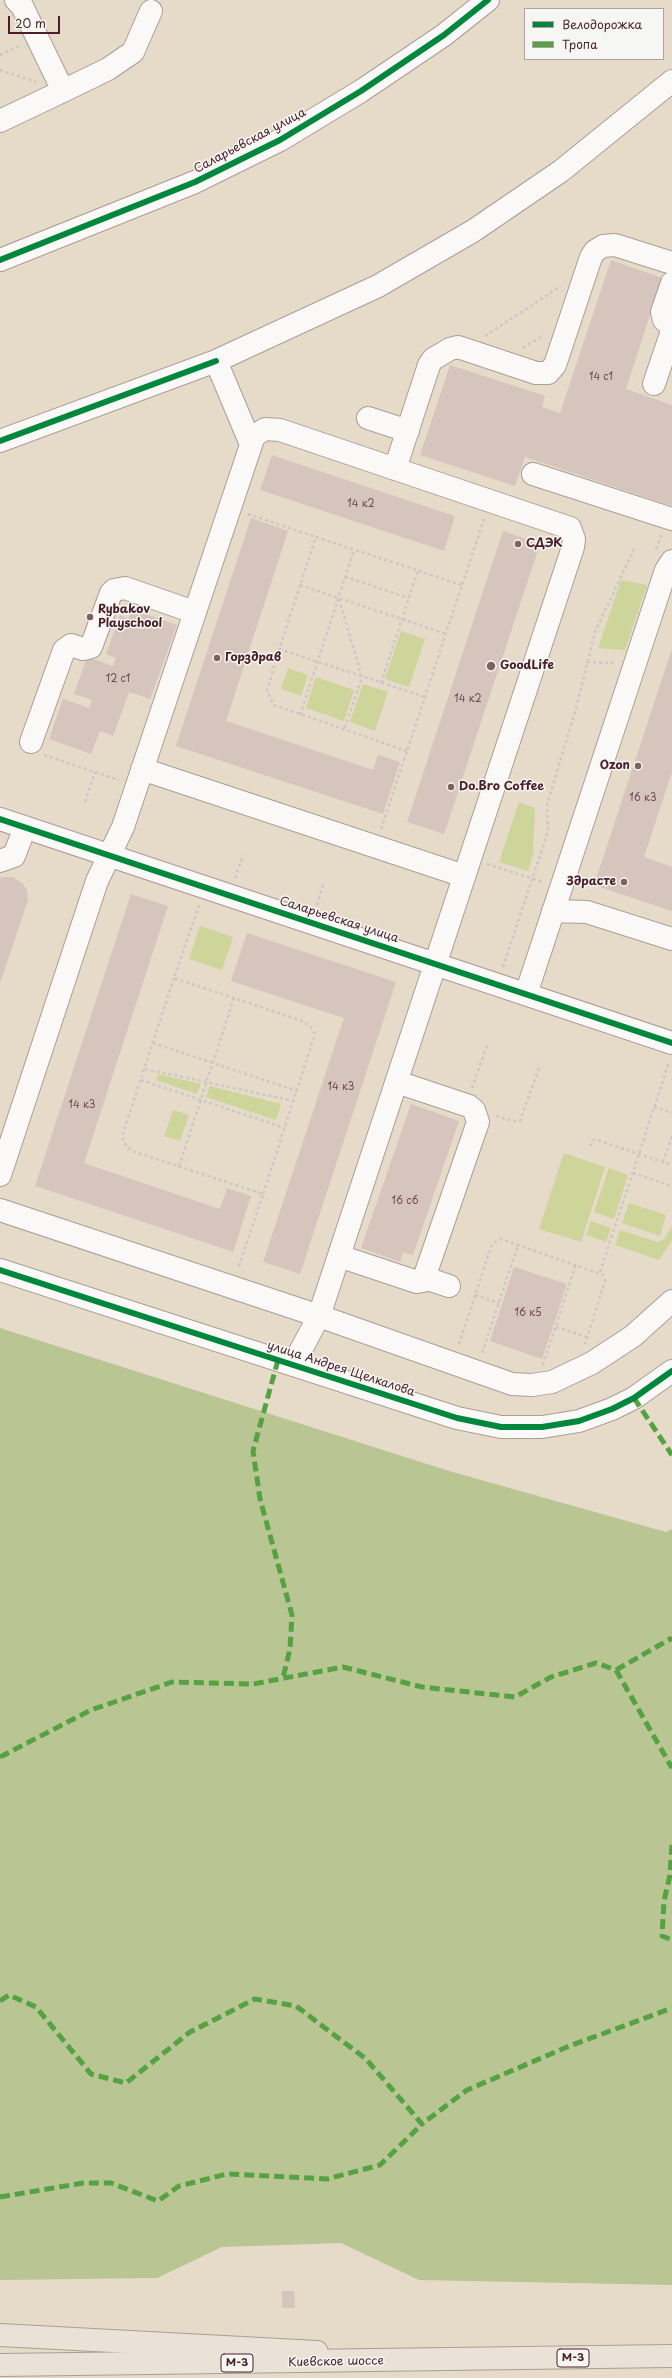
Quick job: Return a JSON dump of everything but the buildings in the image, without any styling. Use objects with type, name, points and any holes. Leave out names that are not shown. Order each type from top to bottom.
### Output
[{"type":"main road","points":[[0,2335],[474,2360]]},
{"type":"main road","name":"Киевское шоссе","points":[[0,2366],[672,2356]]},
{"type":"street","points":[[16,0],[22,6],[63,91]]},
{"type":"street","name":"Саларьевская улица","points":[[0,260],[195,182],[280,140],[361,91],[444,35],[488,0]]},
{"type":"street","points":[[0,121],[108,69],[133,52],[151,11]]},
{"type":"street","points":[[0,441],[216,361],[378,286],[473,231],[561,171],[672,81]]},
{"type":"street","points":[[395,469],[431,362],[454,348],[464,349],[543,374],[552,370],[587,268],[595,251],[609,245],[629,249],[672,263]]},
{"type":"street","points":[[672,283],[662,312],[664,320],[672,327]]},
{"type":"street","points":[[654,384],[672,331]]},
{"type":"street","points":[[216,361],[250,442]]},
{"type":"street","points":[[368,418],[408,431]]},
{"type":"street","points":[[0,1175],[97,882],[123,827],[250,442],[258,432],[265,429],[280,430],[570,528],[574,539],[397,1082],[319,1316],[293,1364]]},
{"type":"street","points":[[534,474],[672,519]]},
{"type":"street","points":[[526,994],[666,570],[672,561]]},
{"type":"street","points":[[36,748],[64,650],[71,645],[83,649],[91,647],[111,593],[114,590],[125,588],[194,612]]},
{"type":"street","points":[[139,777],[467,867]]},
{"type":"street","name":"Саларьевская улица","points":[[0,818],[526,994],[671,1052]]},
{"type":"street","points":[[0,861],[14,856],[25,827]]},
{"type":"street","points":[[554,911],[587,912],[672,939]]},
{"type":"street","points":[[339,1256],[417,1282],[423,1281],[478,1122],[474,1110],[468,1106],[397,1082]]},
{"type":"street","points":[[0,1210],[319,1316],[512,1384],[537,1384],[552,1382],[576,1371],[633,1336],[672,1300]]},
{"type":"street","name":"улица Андрея Щелкалова","points":[[0,1270],[456,1418],[501,1427],[542,1427],[579,1421],[612,1409],[634,1398],[672,1371]]},
{"type":"street","points":[[425,1278],[449,1286]]},
{"type":"path","points":[[0,70],[63,91]]},
{"type":"path","points":[[464,349],[587,268]]},
{"type":"path","points":[[503,362],[546,333]]},
{"type":"path","points":[[252,516],[462,585]]},
{"type":"path","points":[[386,815],[482,525]]},
{"type":"path","points":[[316,537],[268,682],[269,698],[281,709],[407,751]]},
{"type":"path","points":[[498,985],[548,831],[547,805],[575,712],[598,623],[634,549]]},
{"type":"path","points":[[300,715],[354,550]]},
{"type":"path","points":[[381,683],[418,570]]},
{"type":"path","points":[[345,577],[409,598]]},
{"type":"path","points":[[300,585],[446,634]]},
{"type":"path","points":[[338,598],[362,677],[344,730]]},
{"type":"path","points":[[279,649],[425,697]]},
{"type":"path","points":[[587,662],[636,663]]},
{"type":"path","points":[[36,748],[95,772],[139,777]]},
{"type":"path","points":[[85,802],[95,772]]},
{"type":"path","points":[[230,895],[243,855]]},
{"type":"path","points":[[467,867],[533,879],[561,888]]},
{"type":"path","points":[[311,922],[324,882]]},
{"type":"path","points":[[195,916],[123,1133],[123,1142],[132,1151],[263,1194]]},
{"type":"path","points":[[174,978],[302,1021],[313,1030],[312,1045],[232,1287]]},
{"type":"path","points":[[179,1166],[234,998]]},
{"type":"path","points":[[153,1043],[297,1091]]},
{"type":"path","points":[[488,1043],[468,1106],[513,1122],[520,1121],[540,1065]]},
{"type":"path","points":[[600,1272],[671,1052]]},
{"type":"path","points":[[145,1069],[294,1101]]},
{"type":"path","points":[[141,1080],[285,1128]]},
{"type":"path","points":[[654,1107],[672,1112]]},
{"type":"path","points":[[664,1162],[672,1136]]},
{"type":"path","points":[[590,1146],[594,1140],[672,1164]]},
{"type":"path","points":[[633,1173],[672,1186]]},
{"type":"path","points":[[452,1363],[493,1243],[501,1240],[600,1272],[605,1281],[576,1371]]},
{"type":"path","points":[[476,1371],[518,1245]]},
{"type":"path","points":[[537,1384],[576,1264]]},
{"type":"path","points":[[475,1295],[499,1303]]},
{"type":"path","points":[[556,1327],[587,1337]]},
{"type":"green space","points":[[621,580],[647,585],[625,650],[598,648]]},
{"type":"green space","points":[[401,631],[425,639],[409,687],[385,679]]},
{"type":"green space","points":[[288,668],[308,675],[301,696],[281,689]]},
{"type":"green space","points":[[316,677],[354,690],[344,721],[306,708]]},
{"type":"green space","points":[[363,684],[388,692],[375,731],[350,722]]},
{"type":"green space","points":[[519,802],[535,808],[533,855],[528,871],[499,862]]},
{"type":"green space","points":[[200,926],[233,937],[222,970],[189,959]]},
{"type":"green space","points":[[158,1074],[201,1084],[197,1094],[156,1080]]},
{"type":"green space","points":[[210,1086],[281,1104],[276,1120],[206,1097]]},
{"type":"green space","points":[[173,1110],[189,1115],[180,1141],[164,1136]]},
{"type":"green space","points":[[564,1153],[605,1167],[581,1242],[539,1229]]},
{"type":"green space","points":[[609,1168],[628,1175],[614,1219],[594,1212]]},
{"type":"green space","points":[[629,1203],[666,1215],[660,1236],[622,1223]]},
{"type":"green space","points":[[591,1221],[611,1228],[606,1242],[586,1235]]},
{"type":"green space","points":[[672,1226],[672,1240],[659,1260],[615,1245],[620,1230],[658,1242],[664,1239]]},
{"type":"green space","points":[[0,1328],[449,1471],[666,1532],[672,1529],[672,2285],[419,2280],[341,2243],[222,2247],[157,2278],[0,2280]]},
{"type":"marked path","points":[[278,1360],[253,1451],[260,1499],[292,1615],[290,1649],[283,1678]]},
{"type":"marked path","points":[[634,1398],[672,1455]]},
{"type":"marked path","points":[[616,1670],[672,1638]]},
{"type":"marked path","points":[[0,1757],[91,1710],[172,1682],[253,1684],[343,1667],[422,1687],[515,1697],[551,1677],[596,1663],[616,1670],[672,1768]]},
{"type":"marked path","points":[[672,1845],[670,1875],[664,1901],[662,1936],[672,1940]]},
{"type":"marked path","points":[[0,2001],[9,1995],[36,2007],[91,2074],[126,2083],[190,2032],[255,1999],[296,2006],[366,2059],[422,2124],[467,2090],[567,2047],[672,2008]]},
{"type":"marked path","points":[[0,2197],[83,2183],[111,2183],[158,2201],[179,2186],[227,2174],[327,2179],[380,2165],[422,2124]]},
{"type":"cycle path","points":[[0,260],[195,182],[280,140],[361,91],[444,35],[488,0]]},
{"type":"cycle path","points":[[0,441],[216,361]]},
{"type":"cycle path","points":[[0,819],[672,1043]]},
{"type":"cycle path","points":[[0,1270],[457,1418],[501,1427],[542,1427],[579,1421],[612,1409],[634,1398],[672,1371]]},
{"type":"place","name":"СДЭК","points":[[518,544]]},
{"type":"place","name":"Rybakov Playschool","points":[[90,617]]},
{"type":"place","name":"Горздрав","points":[[217,658]]},
{"type":"place","name":"GoodLife","points":[[491,666]]},
{"type":"place","name":"Ozon","points":[[638,766]]},
{"type":"place","name":"Do.Bro Coffee","points":[[451,787]]},
{"type":"place","name":"Здрасте","points":[[624,882]]}]
